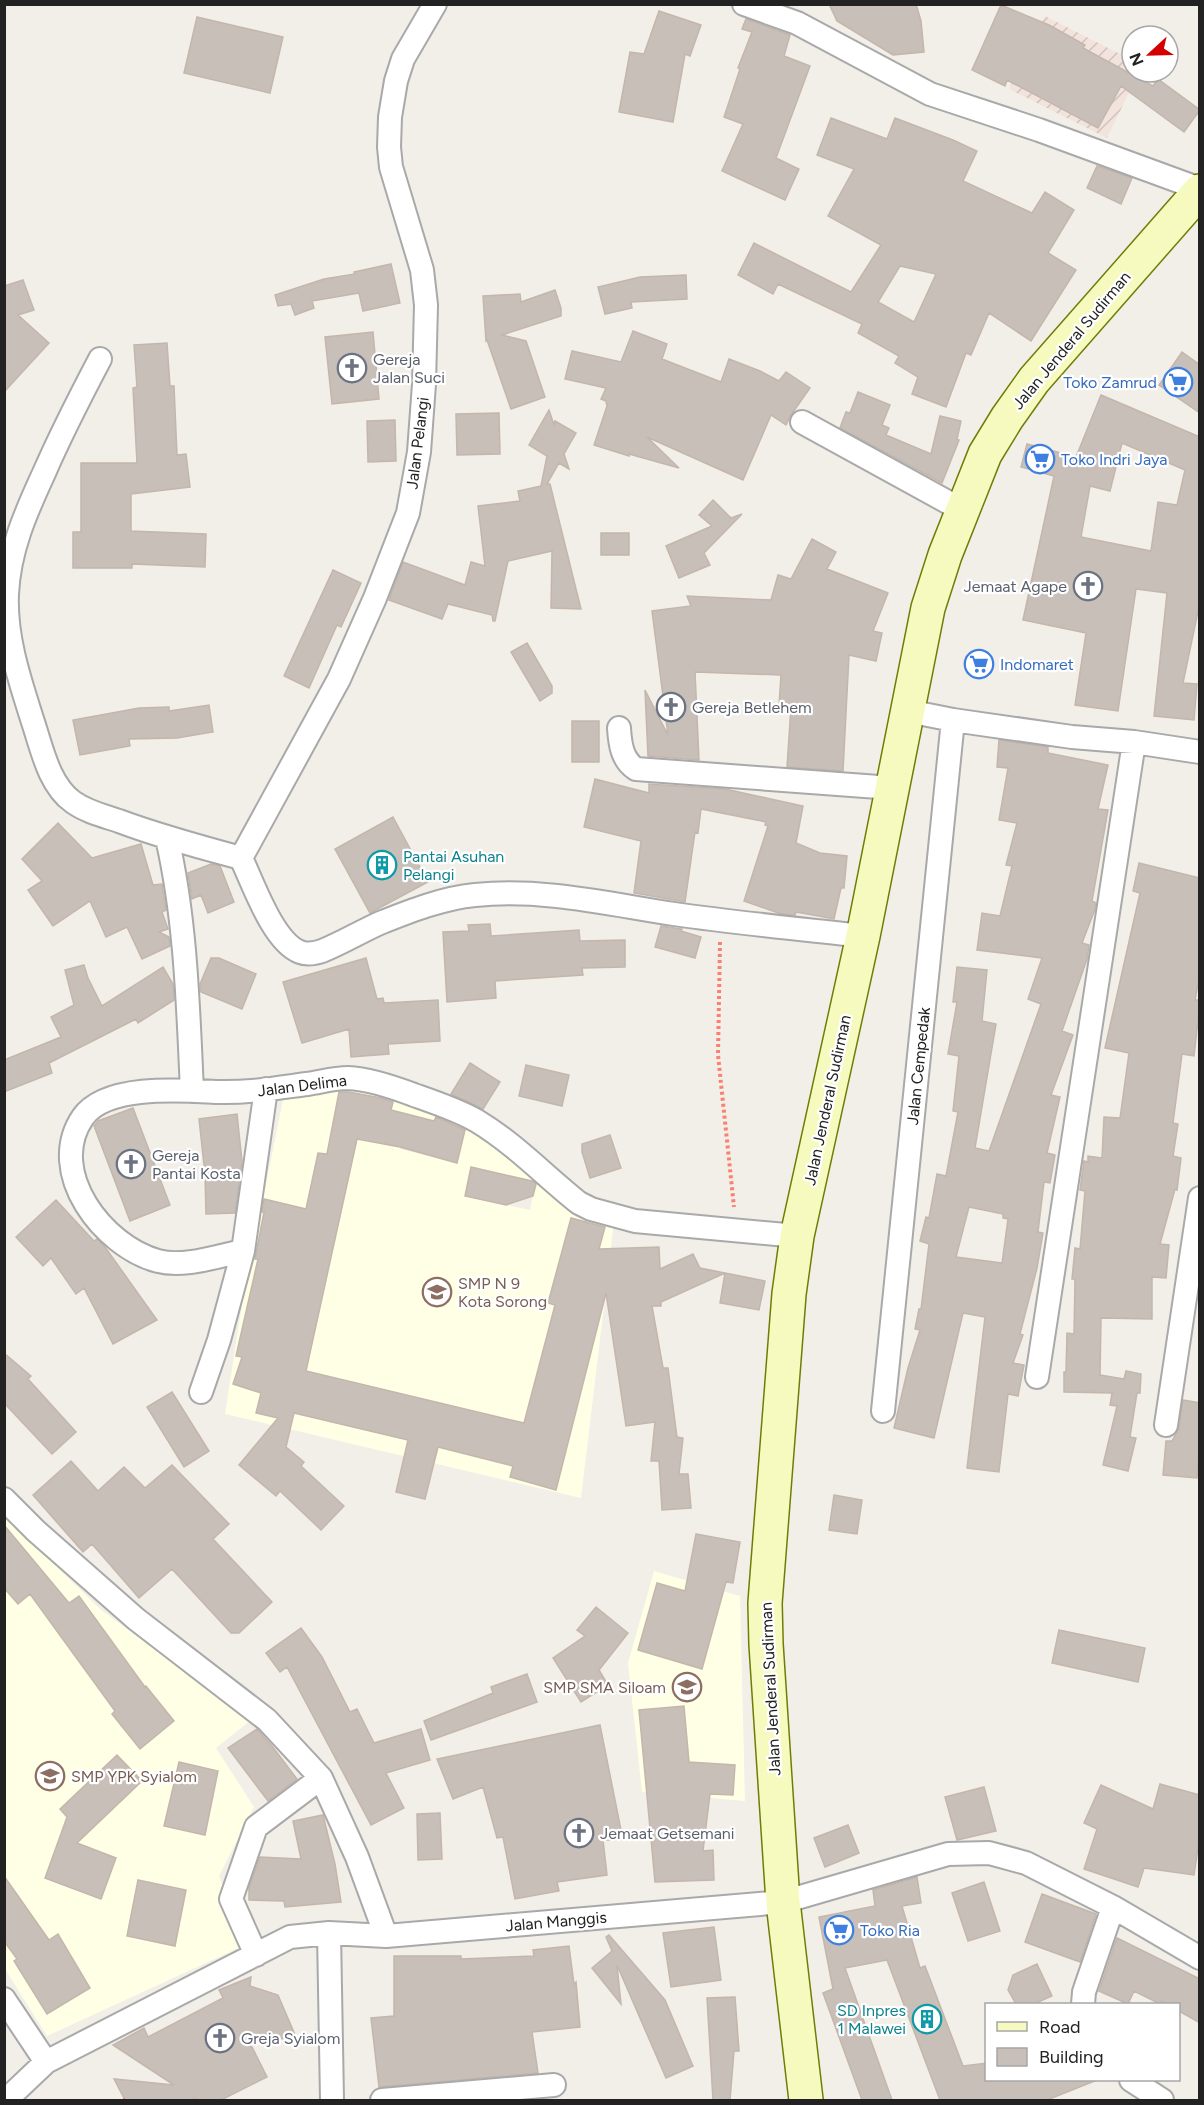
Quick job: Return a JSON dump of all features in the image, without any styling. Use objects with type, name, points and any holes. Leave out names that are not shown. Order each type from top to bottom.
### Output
[{"type":"main road","name":"Jalan Jenderal Sudirman","points":[[806,2100],[783,1902],[765,1603],[788,1306],[797,1236],[863,936],[928,608],[962,510],[985,454],[1006,418],[1034,380],[1200,190]]},
{"type":"street","name":"Jalan Pelangi","points":[[241,858],[339,680],[375,598],[408,513],[419,452],[426,305],[422,270],[391,167],[390,117],[396,81],[403,59],[435,4]]},
{"type":"street","points":[[744,4],[796,23],[930,94],[1039,130],[1200,190]]},
{"type":"street","points":[[100,359],[63,430],[20,529],[10,560],[7,595],[9,627],[25,698],[44,756],[59,788],[75,803],[89,811],[167,838],[241,858],[278,932],[291,947],[302,953],[322,951],[408,913],[448,900],[475,895],[566,896],[721,921],[863,936]]},
{"type":"street","points":[[802,422],[962,510]]},
{"type":"street","points":[[908,711],[953,720],[1072,737],[1134,742],[1200,752]]},
{"type":"street","name":"Jalan Cempedak","points":[[883,1411],[953,720]]},
{"type":"street","points":[[619,728],[624,756],[630,766],[636,769],[892,788]]},
{"type":"street","points":[[1037,1377],[1134,742]]},
{"type":"street","points":[[167,838],[183,930],[192,1091]]},
{"type":"street","name":"Jalan Delima","points":[[243,1251],[182,1262],[159,1261],[138,1254],[104,1230],[76,1184],[71,1166],[72,1148],[83,1116],[95,1106],[111,1098],[140,1091],[240,1093],[333,1079],[349,1078],[373,1082],[426,1099],[475,1120],[515,1148],[579,1203],[591,1209],[635,1221],[797,1236]]},
{"type":"street","points":[[201,1392],[222,1329],[243,1251],[266,1089]]},
{"type":"street","points":[[1166,1425],[1200,1198]]},
{"type":"street","points":[[4,1499],[36,1531],[136,1619],[267,1720],[321,1778],[357,1857],[386,1936]]},
{"type":"street","points":[[256,1955],[231,1899],[253,1832],[261,1822],[321,1778]]},
{"type":"street","name":"Jalan Manggis","points":[[6,2100],[46,2062],[290,1937],[329,1933],[386,1936],[783,1902],[948,1854],[989,1853],[1026,1863],[1113,1907],[1200,1958]]},
{"type":"street","points":[[1083,2003],[1084,1992],[1113,1907]]},
{"type":"street","points":[[329,1933],[332,2100]]},
{"type":"street","points":[[4,1999],[46,2062]]},
{"type":"street","points":[[1134,2081],[1162,2100]]},
{"type":"street","points":[[382,2100],[554,2085]]},
{"type":"path","points":[[721,921],[718,1055],[736,1231]]},
{"type":"shaded area","points":[[1045,16],[1120,54],[1120,77],[1058,106],[1099,127],[1122,84],[1133,84],[1107,138],[1009,89]],"holes":[[[1049,26],[1085,45],[1052,105],[1017,85]]]},
{"type":"shaded area","name":"SMP N 9 Kota Sorong","points":[[345,1082],[472,1127],[529,1163],[567,1208],[614,1222],[581,1498],[225,1414],[243,1298],[284,1095]],"holes":[[[339,1090],[393,1100],[385,1144],[331,1134]],[[409,1115],[465,1129],[457,1163],[400,1149]],[[318,1153],[353,1160],[307,1368],[272,1360]],[[471,1167],[536,1182],[530,1210],[465,1196]],[[267,1200],[303,1208],[289,1266],[254,1258]],[[571,1218],[605,1227],[582,1312],[548,1302]],[[251,1289],[265,1362],[237,1356]],[[551,1322],[596,1334],[555,1490],[511,1477]],[[300,1391],[292,1421],[257,1413]],[[307,1416],[509,1420],[499,1462]]]},
{"type":"shaded area","name":"SMP YPK Syialom","points":[[5,1516],[100,1609],[251,1720],[216,1748],[254,1807],[219,1876],[245,1945],[47,2036],[5,1969],[4,1941],[42,1930],[5,1876],[5,1588],[18,1604],[48,1578],[12,1535],[5,1541]],"holes":[[[79,1596],[135,1674],[48,1618]],[[146,1686],[174,1721],[140,1749],[112,1714]],[[117,1755],[141,1781],[84,1835],[60,1809]],[[179,1762],[218,1771],[204,1835],[165,1826]],[[60,1837],[116,1858],[101,1898],[45,1878]],[[138,1881],[186,1890],[175,1946],[128,1936]],[[58,1935],[90,1988],[47,2014],[15,1961]]]},
{"type":"shaded area","name":"SMP SMA Siloam","points":[[654,1571],[740,1596],[745,1801],[642,1792],[628,1663]],"holes":[[[657,1583],[720,1602],[702,1668],[638,1650]],[[684,1706],[690,1774],[645,1778],[639,1710]],[[701,1763],[735,1766],[733,1795],[700,1793]]]},
{"type":"building","points":[[829,4],[916,4],[921,21],[924,52],[893,55],[837,21]]},
{"type":"building","points":[[1001,5],[1049,25],[1085,45],[1083,48],[1120,68],[1120,84],[1153,86],[1165,84],[1200,110],[1184,132],[1121,86],[1098,128],[1007,80],[1005,86],[972,70]]},
{"type":"building","points":[[659,11],[701,25],[690,56],[685,54],[673,122],[619,112],[630,52],[644,54]]},
{"type":"building","points":[[197,17],[283,37],[270,93],[184,73]]},
{"type":"building","points":[[746,19],[790,35],[784,56],[810,66],[776,158],[799,169],[785,200],[722,171],[743,124],[724,117],[740,69],[738,68],[752,32],[742,29]]},
{"type":"building","points":[[831,118],[887,139],[895,118],[977,151],[963,181],[1032,213],[1045,192],[1074,210],[1048,253],[1076,270],[1031,341],[989,313],[971,355],[966,353],[946,407],[912,394],[918,377],[895,363],[899,356],[858,333],[862,324],[778,284],[773,294],[738,275],[754,243],[851,292],[881,245],[828,216],[854,169],[817,155]],"holes":[[[900,266],[936,274],[914,322],[878,302]]]},
{"type":"building","points":[[1097,166],[1132,178],[1121,204],[1087,188]]},
{"type":"building","points":[[391,264],[400,303],[363,311],[359,293],[312,301],[314,308],[295,315],[291,304],[278,306],[275,295],[324,279],[355,274],[354,272]]},
{"type":"building","points":[[686,275],[687,299],[631,302],[632,308],[605,314],[598,287],[640,277]]},
{"type":"building","points":[[23,280],[34,310],[18,315],[49,343],[4,392],[4,286]]},
{"type":"building","points":[[555,290],[561,316],[502,335],[526,341],[545,397],[511,409],[486,341],[483,296],[520,294],[521,302]]},
{"type":"building","points":[[633,331],[667,344],[662,359],[721,382],[729,359],[779,381],[786,372],[810,388],[786,425],[771,415],[743,480],[647,437],[679,468],[594,445],[607,406],[606,401],[601,399],[606,388],[565,379],[572,351],[621,362]]},
{"type":"building","name":"Gereja Jalan Suci","points":[[373,332],[379,399],[332,404],[325,337]]},
{"type":"building","points":[[167,343],[170,386],[174,386],[177,455],[186,454],[190,487],[131,494],[131,531],[206,534],[205,567],[132,564],[132,568],[73,568],[73,532],[81,532],[81,463],[137,463],[133,388],[137,387],[134,345]]},
{"type":"building","points":[[1182,352],[1200,365],[1200,413],[1159,385]]},
{"type":"building","points":[[858,392],[890,405],[882,425],[889,428],[886,435],[931,454],[940,416],[961,421],[957,439],[959,440],[942,483],[840,428],[846,412],[850,413]]},
{"type":"building","points":[[1101,395],[1200,437],[1200,602],[1183,683],[1197,684],[1194,720],[1154,716],[1167,593],[1136,589],[1118,711],[1075,705],[1086,633],[1023,620],[1054,476],[1021,467],[1027,444],[1076,457]],"holes":[[[1122,443],[1185,470],[1177,505],[1158,502],[1151,551],[1081,537],[1090,486],[1110,491]]]},
{"type":"building","points":[[549,410],[554,425],[555,421],[576,433],[564,454],[569,469],[559,463],[547,484],[550,484],[581,609],[551,608],[552,551],[508,561],[495,621],[492,615],[448,604],[442,619],[389,600],[403,562],[465,585],[471,562],[485,566],[478,506],[520,501],[518,491],[541,486],[547,456],[529,445]]},
{"type":"building","points":[[499,413],[500,454],[457,455],[456,414]]},
{"type":"building","points":[[395,420],[396,461],[368,462],[367,421]]},
{"type":"building","points":[[713,500],[731,518],[742,514],[704,553],[710,565],[679,578],[666,546],[712,526],[699,515]]},
{"type":"building","points":[[601,533],[629,533],[629,555],[601,555]]},
{"type":"building","points":[[812,539],[836,552],[827,569],[888,593],[873,631],[882,633],[876,661],[849,655],[843,771],[787,767],[791,707],[779,706],[781,675],[695,672],[699,760],[648,756],[645,690],[668,735],[652,611],[691,606],[687,596],[771,600],[778,575],[791,579]]},
{"type":"building","points":[[333,570],[361,583],[341,627],[337,625],[309,688],[284,676]]},
{"type":"building","points":[[527,643],[552,686],[552,693],[540,701],[511,652]]},
{"type":"building","points":[[209,705],[213,732],[177,738],[129,739],[130,746],[80,755],[73,720],[139,708],[169,707],[169,711]]},
{"type":"building","points":[[572,721],[599,721],[599,762],[572,762]]},
{"type":"building","points":[[999,740],[1048,747],[1048,753],[1108,765],[1098,809],[1108,810],[1092,901],[1096,903],[1082,943],[1089,945],[1087,959],[1062,1031],[1073,1035],[1051,1095],[1060,1097],[1047,1153],[1055,1155],[1050,1183],[1044,1182],[1038,1232],[1043,1233],[1037,1268],[1020,1334],[1023,1335],[1013,1363],[1024,1365],[1018,1396],[1008,1394],[999,1472],[967,1468],[985,1317],[963,1313],[934,1438],[894,1428],[908,1368],[920,1330],[915,1329],[919,1309],[921,1309],[929,1244],[920,1241],[926,1217],[929,1218],[937,1174],[946,1176],[958,1112],[953,1111],[959,1056],[948,1054],[957,1002],[953,1002],[957,967],[987,970],[982,1021],[996,1024],[975,1148],[989,1151],[1041,1004],[1028,999],[1042,958],[977,950],[982,913],[1000,916],[1012,866],[1006,865],[1017,823],[999,820],[1008,768],[997,767]],"holes":[[[969,1207],[1003,1214],[1003,1218],[1008,1219],[1002,1263],[956,1257]]]},
{"type":"building","points":[[595,779],[649,793],[649,784],[725,789],[803,806],[796,843],[820,853],[847,856],[844,888],[841,888],[834,919],[796,912],[795,915],[781,914],[744,901],[768,826],[765,825],[766,822],[701,809],[698,833],[695,832],[685,902],[634,893],[641,841],[584,827]]},
{"type":"building","name":"Pantai Asuhan Pelangi","points":[[393,817],[428,882],[370,913],[335,849]]},
{"type":"building","points":[[58,823],[92,858],[141,844],[153,885],[162,884],[166,910],[162,912],[168,929],[159,932],[169,937],[170,946],[142,959],[127,927],[106,937],[90,901],[53,926],[28,890],[42,881],[22,859]]},
{"type":"building","points":[[1139,863],[1200,878],[1200,974],[1195,1000],[1200,1000],[1200,1003],[1194,1056],[1182,1054],[1173,1123],[1178,1124],[1173,1156],[1181,1158],[1177,1190],[1175,1189],[1160,1244],[1169,1245],[1166,1278],[1152,1277],[1152,1319],[1101,1318],[1100,1375],[1124,1379],[1126,1371],[1141,1374],[1140,1393],[1137,1393],[1130,1437],[1136,1438],[1128,1471],[1103,1465],[1117,1406],[1110,1405],[1112,1393],[1064,1392],[1064,1372],[1066,1372],[1067,1333],[1074,1334],[1075,1279],[1072,1279],[1075,1248],[1080,1249],[1085,1191],[1080,1190],[1084,1161],[1088,1162],[1088,1156],[1102,1158],[1104,1117],[1120,1118],[1129,1053],[1105,1048],[1140,893],[1133,891]]},
{"type":"building","points":[[211,864],[220,866],[234,902],[208,913],[201,895],[192,899],[188,873]]},
{"type":"building","points":[[490,924],[491,936],[579,930],[580,941],[625,940],[625,967],[582,968],[583,975],[495,981],[496,998],[447,1002],[443,932],[469,931],[468,925]]},
{"type":"building","points":[[661,926],[682,929],[681,931],[701,937],[695,958],[655,947]]},
{"type":"building","points":[[211,958],[219,958],[256,974],[242,1009],[201,992],[200,984]]},
{"type":"building","points":[[366,958],[377,999],[383,998],[384,1003],[438,1000],[440,1041],[388,1044],[389,1054],[351,1057],[349,1029],[302,1043],[283,982]]},
{"type":"building","points":[[84,965],[102,1006],[163,967],[173,984],[174,1000],[138,1023],[136,1019],[49,1063],[52,1073],[4,1092],[4,1060],[61,1037],[51,1017],[74,1005],[65,970]]},
{"type":"building","points":[[470,1063],[500,1082],[483,1109],[451,1094]]},
{"type":"building","points":[[526,1065],[569,1075],[562,1106],[519,1096]]},
{"type":"building","points":[[339,1092],[381,1098],[393,1102],[391,1110],[434,1121],[436,1117],[465,1130],[457,1163],[400,1147],[357,1139],[306,1371],[524,1423],[555,1305],[548,1303],[571,1218],[605,1227],[599,1249],[659,1247],[660,1269],[693,1254],[700,1268],[725,1273],[661,1302],[661,1306],[652,1306],[663,1368],[668,1368],[677,1437],[683,1438],[679,1474],[688,1474],[691,1508],[662,1510],[659,1461],[651,1461],[655,1422],[626,1426],[606,1293],[556,1490],[510,1477],[513,1466],[438,1447],[425,1499],[396,1492],[408,1440],[294,1413],[286,1447],[304,1462],[301,1466],[344,1506],[321,1530],[280,1491],[276,1496],[239,1465],[278,1418],[256,1413],[261,1393],[233,1384],[242,1357],[236,1356],[258,1259],[255,1259],[264,1212],[262,1212],[264,1199],[306,1209],[318,1153],[327,1154]]},
{"type":"building","name":"Gereja Pantai Kosta","points":[[133,1108],[170,1205],[130,1221],[94,1126],[98,1121]]},
{"type":"building","points":[[237,1114],[242,1161],[235,1213],[206,1214],[205,1174],[199,1119]]},
{"type":"building","points":[[610,1135],[621,1168],[590,1178],[582,1152],[582,1144]]},
{"type":"building","points":[[471,1167],[532,1181],[536,1184],[533,1196],[506,1205],[465,1196]]},
{"type":"building","points":[[56,1200],[94,1241],[97,1239],[105,1247],[157,1320],[113,1344],[84,1288],[76,1294],[51,1258],[43,1266],[16,1237]]},
{"type":"building","points":[[725,1273],[765,1281],[759,1310],[720,1303]]},
{"type":"building","points":[[4,1353],[31,1376],[28,1379],[76,1432],[52,1454],[4,1403]]},
{"type":"building","points":[[172,1392],[209,1451],[184,1467],[147,1407]]},
{"type":"building","points":[[1183,1400],[1200,1403],[1197,1478],[1163,1475],[1166,1441],[1172,1441],[1179,1428]]},
{"type":"building","points":[[71,1461],[98,1491],[124,1467],[145,1488],[172,1465],[229,1524],[213,1539],[272,1602],[239,1633],[231,1633],[172,1569],[139,1598],[92,1544],[83,1552],[33,1495]]},
{"type":"building","points":[[834,1495],[862,1500],[857,1534],[829,1530]]},
{"type":"building","points":[[4,1525],[69,1603],[79,1596],[145,1687],[174,1721],[140,1749],[112,1714],[115,1711],[30,1594],[18,1604],[4,1588]]},
{"type":"building","points":[[696,1534],[740,1542],[733,1583],[726,1582],[702,1669],[638,1650],[657,1583],[685,1591]]},
{"type":"building","points":[[596,1607],[628,1633],[599,1670],[608,1685],[581,1702],[553,1658],[585,1636],[577,1630]]},
{"type":"building","points":[[301,1628],[322,1657],[350,1712],[357,1709],[374,1743],[421,1729],[430,1760],[386,1773],[404,1808],[371,1825],[287,1667],[280,1672],[266,1653]]},
{"type":"building","points":[[1059,1630],[1145,1648],[1138,1682],[1052,1663]]},
{"type":"building","points":[[527,1674],[537,1702],[431,1740],[424,1721],[493,1693],[491,1687]]},
{"type":"building","points":[[684,1706],[689,1762],[735,1765],[733,1795],[710,1794],[703,1851],[713,1850],[714,1880],[655,1882],[639,1710]]},
{"type":"building","points":[[600,1725],[623,1840],[603,1840],[607,1875],[557,1882],[559,1891],[515,1899],[503,1837],[497,1838],[483,1787],[453,1799],[437,1759]]},
{"type":"building","points":[[257,1729],[297,1779],[268,1801],[228,1748]]},
{"type":"building","points":[[117,1755],[142,1781],[77,1843],[116,1858],[101,1899],[45,1878],[67,1817],[60,1809]]},
{"type":"building","points":[[179,1762],[218,1771],[205,1835],[164,1826]]},
{"type":"building","points":[[1160,1784],[1200,1795],[1200,1835],[1194,1875],[1144,1868],[1138,1887],[1084,1869],[1097,1829],[1084,1823],[1101,1785],[1153,1809]]},
{"type":"building","points":[[984,1787],[996,1831],[957,1840],[945,1797]]},
{"type":"building","points":[[440,1813],[442,1859],[418,1860],[417,1814]]},
{"type":"building","points":[[323,1815],[335,1864],[341,1902],[285,1907],[284,1901],[249,1900],[249,1888],[260,1857],[301,1859],[293,1821]]},
{"type":"building","points":[[848,1825],[859,1853],[825,1867],[814,1838]]},
{"type":"building","points":[[4,1876],[49,1940],[58,1934],[90,1988],[47,2014],[14,1961],[17,1959],[4,1941]]},
{"type":"building","points":[[917,1877],[921,1903],[902,1906],[920,1968],[925,1966],[963,2066],[985,2063],[985,2081],[1094,2081],[1047,2100],[940,2100],[887,1960],[845,1968],[892,2100],[862,2100],[823,1993],[833,1989],[819,1917],[875,1906],[873,1890]]},
{"type":"building","points":[[138,1880],[186,1890],[175,1946],[127,1936]]},
{"type":"building","points":[[984,1882],[1000,1931],[968,1941],[952,1893]]},
{"type":"building","points":[[1042,1894],[1096,1914],[1080,1962],[1025,1942]]},
{"type":"building","points":[[714,1927],[721,1980],[671,1987],[663,1933]]},
{"type":"building","points":[[609,1935],[665,2000],[693,2066],[666,2078],[617,1965],[621,2004],[592,1968],[612,1951],[606,1937]]},
{"type":"building","points":[[1117,1938],[1200,1979],[1200,2023],[1180,2012],[1180,2003],[1161,2001],[1158,2003],[1134,1991],[1128,2003],[1126,2003],[1099,1991]]},
{"type":"building","points":[[569,1946],[574,1984],[576,1982],[580,2027],[532,2032],[538,2073],[379,2087],[371,2018],[394,2016],[394,1956],[461,1956],[461,1959],[534,1956],[533,1950]]},
{"type":"building","points":[[1037,1964],[1052,1996],[1036,2003],[1015,2003],[1008,1990],[1013,1975]]},
{"type":"building","name":"Greja Syialom","points":[[251,1977],[250,1986],[278,1995],[296,2037],[244,2043],[252,2047],[267,2077],[221,2100],[194,2098],[194,2100],[125,2100],[114,2079],[174,2085],[113,2045],[144,2028],[148,2037],[223,1998],[219,1990]]},
{"type":"building","points":[[735,1997],[739,2051],[734,2051],[730,2100],[713,2100],[707,1998]]},
{"type":"place","name":"Gereja Jalan Suci","points":[[352,368]]},
{"type":"place","name":"Toko Zamrud","points":[[1178,382]]},
{"type":"place","name":"Toko Indri Jaya","points":[[1040,459]]},
{"type":"place","name":"Jemaat Agape","points":[[1088,586]]},
{"type":"place","name":"Indomaret","points":[[979,664]]},
{"type":"place","name":"Gereja Betlehem","points":[[671,707]]},
{"type":"place","name":"Pantai Asuhan Pelangi","points":[[382,865]]},
{"type":"place","name":"Gereja Pantai Kosta","points":[[131,1164]]},
{"type":"place","name":"SMP N 9 Kota Sorong","points":[[437,1292]]},
{"type":"place","name":"SMP SMA Siloam","points":[[687,1687]]},
{"type":"place","name":"SMP YPK Syialom","points":[[50,1776]]},
{"type":"place","name":"Jemaat Getsemani","points":[[579,1833]]},
{"type":"place","name":"Toko Ria","points":[[839,1930]]},
{"type":"place","name":"SD Inpres 1 Malawei","points":[[927,2019]]},
{"type":"place","name":"Greja Syialom","points":[[220,2038]]}]
